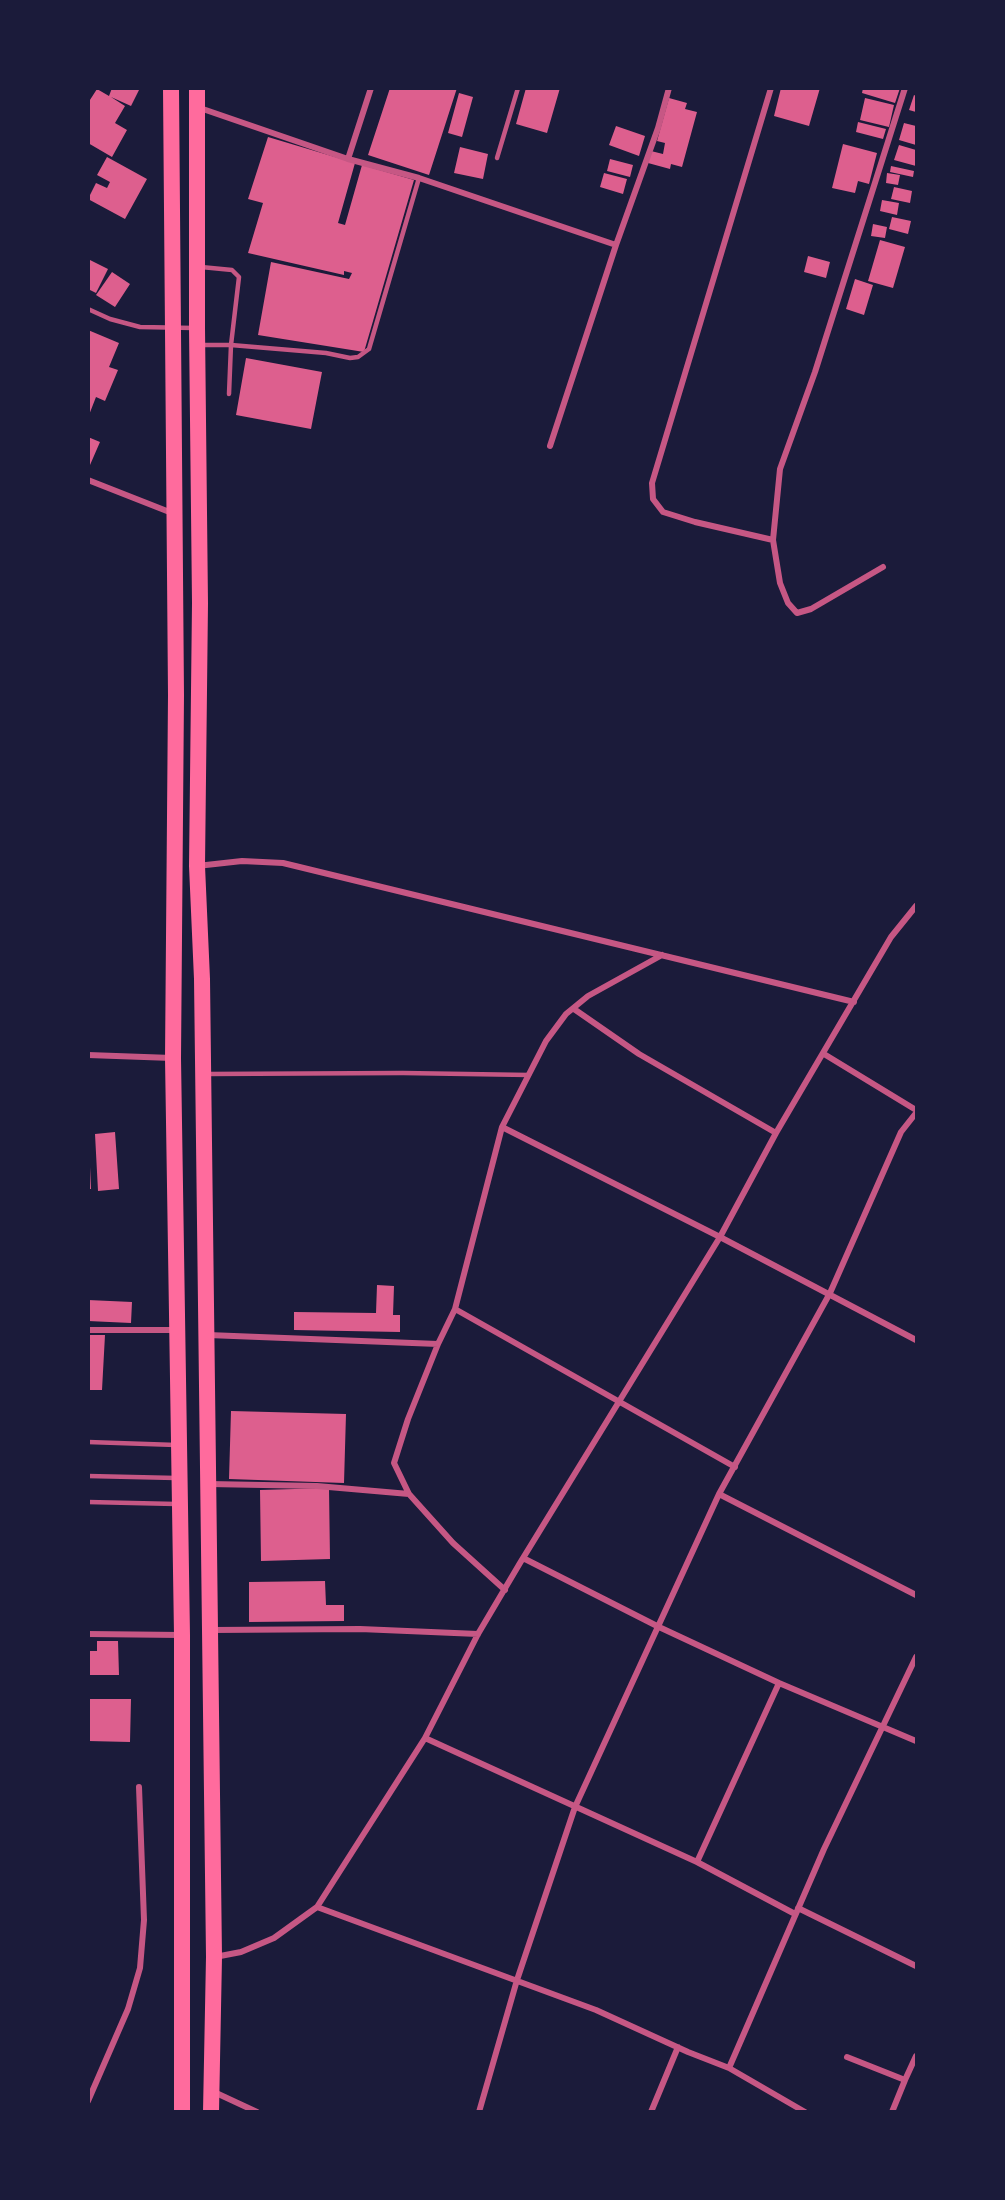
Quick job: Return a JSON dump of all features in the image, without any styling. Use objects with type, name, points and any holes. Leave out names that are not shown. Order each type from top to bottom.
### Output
[{"type":"highway","points":[[171,88],[176,695],[173,1058],[182,1635],[182,2112]]},
{"type":"highway","points":[[197,88],[200,603],[197,866],[202,980],[212,1775],[214,1957],[211,2112]]},
{"type":"highway","points":[[182,1776],[212,1775]]},
{"type":"street","points":[[348,159],[371,88]]},
{"type":"street","points":[[550,446],[616,245],[658,128],[669,88]]},
{"type":"street","points":[[771,88],[652,483],[653,499],[663,512],[773,540]]},
{"type":"street","points":[[883,567],[811,609],[797,613],[788,603],[780,583],[773,540],[780,469],[815,372],[905,88]]},
{"type":"street","points":[[197,107],[348,159],[419,178],[616,245]]},
{"type":"street","points":[[88,480],[173,514]]},
{"type":"street","points":[[197,866],[242,861],[283,863],[854,1002]]},
{"type":"street","points":[[214,1957],[241,1952],[274,1938],[317,1907],[425,1738],[478,1634],[720,1237],[776,1133],[891,937],[916,906]]},
{"type":"street","points":[[505,1590],[453,1543],[409,1494],[394,1463],[408,1419],[438,1344],[455,1309],[502,1127],[546,1041],[566,1014],[588,996],[662,955]]},
{"type":"street","points":[[574,1009],[639,1054],[776,1133]]},
{"type":"street","points":[[479,2112],[517,1980],[575,1808],[719,1494],[830,1293],[901,1132],[916,1112],[824,1054]]},
{"type":"street","points":[[88,1055],[173,1058]]},
{"type":"street","points":[[502,1127],[830,1293],[916,1340]]},
{"type":"street","points":[[455,1309],[735,1467]]},
{"type":"street","points":[[88,1330],[176,1330]]},
{"type":"street","points":[[207,1335],[438,1344]]},
{"type":"street","points":[[208,1484],[316,1486],[409,1494]]},
{"type":"street","points":[[719,1494],[916,1595]]},
{"type":"street","points":[[523,1558],[659,1627],[779,1683],[916,1741]]},
{"type":"street","points":[[210,1630],[360,1629],[478,1634]]},
{"type":"street","points":[[88,1634],[182,1635]]},
{"type":"street","points":[[729,2068],[824,1849],[916,1657]]},
{"type":"street","points":[[697,1862],[779,1683]]},
{"type":"street","points":[[425,1738],[916,1965]]},
{"type":"street","points":[[88,2101],[128,2009],[140,1968],[144,1920],[139,1787]]},
{"type":"street","points":[[317,1907],[596,2010],[729,2068],[805,2112]]},
{"type":"street","points":[[651,2112],[678,2047]]},
{"type":"street","points":[[892,2112],[916,2056]]},
{"type":"street","points":[[847,2057],[905,2080]]},
{"type":"street","points":[[212,2091],[257,2112]]},
{"type":"lane","points":[[497,158],[518,88]]},
{"type":"lane","points":[[197,345],[231,345],[326,353],[350,358],[364,354],[373,341],[419,178]]},
{"type":"lane","points":[[197,266],[232,270],[238,274],[229,393]]},
{"type":"lane","points":[[88,309],[140,327],[197,328]]},
{"type":"lane","points":[[203,1074],[529,1075]]},
{"type":"lane","points":[[88,1442],[178,1445]]},
{"type":"lane","points":[[88,1476],[179,1478]]},
{"type":"lane","points":[[88,1502],[179,1504]]},
{"type":"lane","points":[[88,2079],[97,2080]]},
{"type":"building","points":[[112,88],[140,88],[131,106],[111,97],[125,106],[115,123],[127,130],[112,157],[88,143],[88,103],[97,89],[109,96]]},
{"type":"building","points":[[390,88],[457,88],[429,175],[368,155]]},
{"type":"building","points":[[526,88],[560,88],[547,133],[516,124]]},
{"type":"building","points":[[781,88],[820,88],[809,126],[774,116]]},
{"type":"building","points":[[863,88],[900,88],[895,103],[862,93]]},
{"type":"building","points":[[459,93],[473,97],[462,137],[448,133]]},
{"type":"building","points":[[914,95],[916,96],[916,112],[909,110]]},
{"type":"building","points":[[669,98],[687,103],[685,109],[697,112],[682,167],[671,164],[670,169],[648,163],[651,151],[663,154],[665,143],[657,141]]},
{"type":"building","points":[[865,98],[894,105],[889,127],[860,120]]},
{"type":"building","points":[[858,122],[886,129],[883,139],[856,132]]},
{"type":"building","points":[[904,123],[916,126],[916,145],[899,140]]},
{"type":"building","points":[[616,126],[645,136],[639,156],[609,145]]},
{"type":"building","points":[[268,137],[355,163],[338,223],[345,225],[362,165],[414,180],[364,352],[258,335],[271,262],[349,279],[352,273],[344,271],[344,275],[248,253],[263,203],[248,199]]},
{"type":"building","points":[[843,144],[877,153],[869,184],[858,181],[855,193],[832,188]]},
{"type":"building","points":[[899,145],[916,150],[916,166],[894,160]]},
{"type":"building","points":[[460,147],[488,154],[483,179],[454,173]]},
{"type":"building","points":[[107,157],[147,179],[125,219],[88,199],[96,183],[107,188],[110,182],[97,175]]},
{"type":"building","points":[[610,159],[633,165],[630,177],[607,171]]},
{"type":"building","points":[[891,166],[914,171],[913,177],[890,172]]},
{"type":"building","points":[[604,173],[627,179],[623,194],[600,187]]},
{"type":"building","points":[[887,173],[900,175],[898,185],[886,183]]},
{"type":"building","points":[[894,187],[912,191],[910,203],[891,199]]},
{"type":"building","points":[[882,200],[899,203],[897,215],[880,211]]},
{"type":"building","points":[[892,217],[911,221],[908,234],[889,229]]},
{"type":"building","points":[[873,224],[887,227],[885,238],[871,236]]},
{"type":"building","points":[[880,240],[905,247],[893,288],[868,281]]},
{"type":"building","points":[[808,256],[830,262],[826,278],[804,272]]},
{"type":"building","points":[[88,259],[108,269],[96,293],[88,289]]},
{"type":"building","points":[[112,272],[130,284],[115,307],[96,295]]},
{"type":"building","points":[[855,279],[873,285],[864,315],[846,309]]},
{"type":"building","points":[[88,330],[119,343],[109,367],[118,370],[105,401],[96,397],[89,415]]},
{"type":"building","points":[[246,358],[322,372],[311,429],[236,415]]},
{"type":"building","points":[[88,437],[100,442],[90,465],[88,465]]},
{"type":"building","points":[[115,1132],[119,1189],[98,1191],[95,1134]]},
{"type":"building","points":[[88,1167],[90,1167],[91,1189],[88,1189]]},
{"type":"building","points":[[377,1285],[394,1286],[393,1315],[400,1315],[400,1332],[294,1330],[294,1312],[376,1313]]},
{"type":"building","points":[[88,1300],[132,1302],[131,1323],[88,1321]]},
{"type":"building","points":[[88,1335],[105,1335],[102,1390],[88,1390]]},
{"type":"building","points":[[231,1411],[346,1414],[344,1483],[229,1479]]},
{"type":"building","points":[[329,1488],[330,1559],[261,1561],[260,1490]]},
{"type":"building","points":[[325,1581],[326,1605],[344,1605],[344,1621],[249,1622],[249,1582]]},
{"type":"building","points":[[97,1641],[118,1641],[119,1675],[88,1675],[88,1651],[97,1651]]},
{"type":"building","points":[[88,1699],[131,1699],[130,1742],[88,1741]]}]
